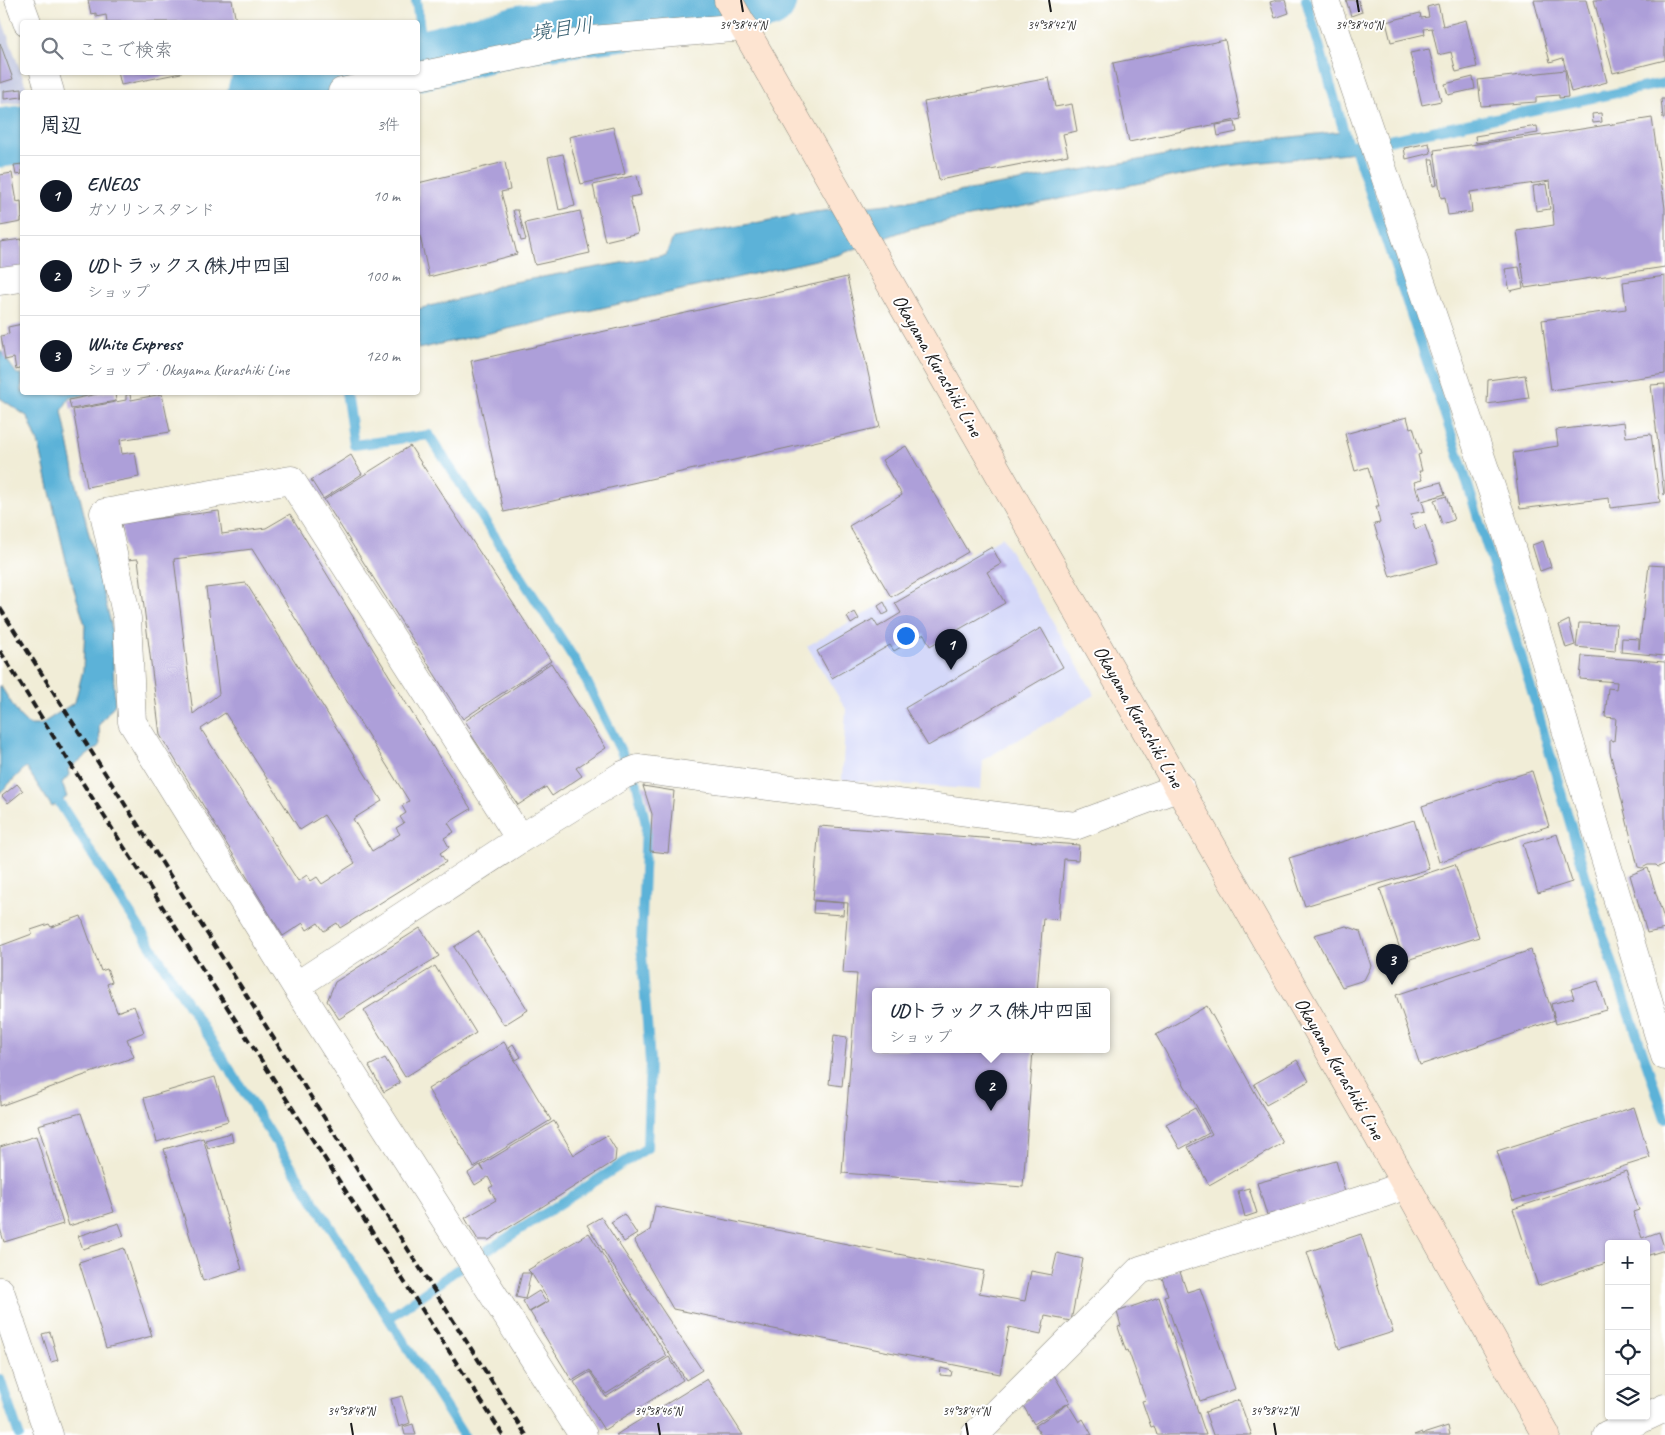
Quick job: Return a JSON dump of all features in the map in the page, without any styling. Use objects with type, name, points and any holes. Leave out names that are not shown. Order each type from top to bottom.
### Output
[{"type":"main road","name":"Okayama Kurashiki Line","points":[[728,0],[1180,787],[1546,1435]]},
{"type":"street","points":[[19,0],[26,20]]},
{"type":"street","points":[[1325,0],[1506,531],[1665,1056]]},
{"type":"street","points":[[363,90],[592,40],[744,26]]},
{"type":"street","points":[[45,75],[49,90]]},
{"type":"street","points":[[0,281],[20,278]]},
{"type":"street","points":[[520,839],[291,480],[104,513],[126,618],[132,722],[296,986],[583,1435]]},
{"type":"street","points":[[296,986],[520,839],[630,772],[1076,826],[1180,787]]},
{"type":"street","points":[[975,1435],[1140,1270],[1406,1185]]},
{"type":"street","points":[[0,1291],[50,1435]]},
{"type":"street","points":[[1607,1435],[1665,1408]]},
{"type":"shaded area","points":[[0,14],[20,70],[20,75],[22,75],[27,90],[20,90],[20,103],[0,104]]},
{"type":"shaded area","points":[[1002,537],[1095,695],[983,760],[981,790],[842,780],[846,709],[807,646]]},
{"type":"water","points":[[1343,131],[1348,146],[1354,145],[1356,152],[1226,166],[909,229],[838,255],[420,349],[420,308],[478,294],[503,284],[666,255],[673,238],[815,212],[896,203],[1223,145]]},
{"type":"water","points":[[0,350],[17,374],[20,374],[20,395],[85,395],[69,398],[62,411],[76,481],[111,624],[115,704],[99,725],[100,746],[68,769],[69,775],[62,783],[67,797],[52,807],[26,767],[0,793],[0,685],[19,715],[29,725],[40,725],[75,702],[83,670],[85,625],[69,573],[39,445],[28,417],[0,398]]},
{"type":"building","points":[[88,0],[232,0],[236,20],[107,20],[106,15],[96,17],[96,13],[91,14]]},
{"type":"building","points":[[1285,0],[1289,13],[1275,18],[1270,2]]},
{"type":"building","points":[[1346,0],[1358,0],[1362,12],[1351,16]]},
{"type":"building","points":[[1534,0],[1586,0],[1607,82],[1571,92],[1563,58],[1550,62]]},
{"type":"building","points":[[1594,0],[1665,0],[1665,60],[1613,73]]},
{"type":"building","points":[[1438,4],[1443,26],[1466,20],[1477,67],[1456,72],[1451,52],[1438,55],[1432,28],[1424,29],[1425,34],[1391,42],[1386,22],[1420,13],[1421,18],[1429,17],[1427,7]]},
{"type":"building","points":[[1225,40],[1241,119],[1129,142],[1113,63]]},
{"type":"building","points":[[0,43],[13,79],[0,83]]},
{"type":"building","points":[[1429,49],[1441,101],[1422,105],[1410,53]]},
{"type":"building","points":[[1565,70],[1568,97],[1559,98],[1559,95],[1536,97],[1536,102],[1481,106],[1478,80]]},
{"type":"building","points":[[119,75],[171,75],[121,85]]},
{"type":"building","points":[[1473,77],[1475,89],[1448,95],[1445,84]]},
{"type":"building","points":[[1049,78],[1055,107],[1072,104],[1077,131],[1063,134],[1068,155],[939,180],[924,102]]},
{"type":"building","points":[[22,89],[20,90],[20,97],[4,99],[4,91]]},
{"type":"building","points":[[1661,99],[1665,99],[1665,118],[1663,118]]},
{"type":"building","points":[[1601,113],[1602,122],[1593,123],[1592,114]]},
{"type":"building","points":[[1652,118],[1665,208],[1665,267],[1525,288],[1517,231],[1554,225],[1550,181],[1470,192],[1472,212],[1448,215],[1445,197],[1441,198],[1434,150]]},
{"type":"building","points":[[1235,122],[1237,132],[1218,136],[1216,125]]},
{"type":"building","points":[[1537,126],[1538,133],[1476,143],[1475,136]]},
{"type":"building","points":[[613,127],[625,174],[581,184],[569,137]]},
{"type":"building","points":[[1429,143],[1431,153],[1406,159],[1404,148]]},
{"type":"building","points":[[563,154],[575,206],[559,210],[548,157]]},
{"type":"building","points":[[1429,159],[1433,159],[1437,185],[1433,186]]},
{"type":"building","points":[[505,162],[510,190],[501,192],[517,254],[429,277],[420,236],[420,183]]},
{"type":"building","points":[[20,164],[20,174],[16,175],[14,165]]},
{"type":"building","points":[[12,173],[17,202],[20,201],[20,222],[0,226],[0,175]]},
{"type":"building","points":[[637,175],[641,195],[630,197],[638,233],[605,241],[593,185]]},
{"type":"building","points":[[1546,184],[1550,209],[1536,211],[1533,186]]},
{"type":"building","points":[[513,210],[518,210],[526,240],[521,241]]},
{"type":"building","points":[[580,211],[590,253],[535,265],[525,223]]},
{"type":"building","points":[[20,239],[20,282],[0,285],[0,242]]},
{"type":"building","points":[[1519,267],[1523,288],[1510,291],[1505,269]]},
{"type":"building","points":[[1665,276],[1665,374],[1551,390],[1542,320],[1626,309],[1623,282]]},
{"type":"building","points":[[847,277],[880,427],[504,512],[471,361]]},
{"type":"building","points":[[20,324],[20,369],[16,370],[14,358],[5,360],[1,336],[9,334],[8,327]]},
{"type":"building","points":[[1525,375],[1529,398],[1487,404],[1488,380]]},
{"type":"building","points":[[1665,384],[1665,494],[1664,495],[1651,385]]},
{"type":"building","points":[[92,395],[115,395],[116,401],[71,409],[69,400]]},
{"type":"building","points":[[126,395],[130,395],[131,400],[162,395],[170,432],[120,440],[122,454],[135,452],[139,477],[87,487],[73,410],[126,400]]},
{"type":"building","points":[[1407,417],[1410,428],[1413,427],[1421,454],[1418,455],[1422,471],[1419,471],[1422,480],[1414,482],[1419,499],[1421,499],[1418,488],[1441,482],[1445,494],[1422,501],[1425,511],[1411,514],[1415,529],[1425,525],[1438,563],[1390,577],[1374,524],[1380,523],[1376,506],[1379,506],[1368,467],[1355,471],[1345,434]]},
{"type":"building","points":[[1624,422],[1626,437],[1651,434],[1660,502],[1610,508],[1609,498],[1520,509],[1513,453],[1558,446],[1556,430]]},
{"type":"building","points":[[410,446],[551,661],[463,719],[324,500]]},
{"type":"building","points":[[906,446],[968,552],[891,597],[849,526],[902,495],[882,460]]},
{"type":"building","points":[[351,455],[362,474],[323,499],[311,480]]},
{"type":"building","points":[[1446,496],[1454,520],[1442,524],[1434,500]]},
{"type":"building","points":[[219,511],[222,534],[266,528],[290,514],[471,809],[448,823],[454,832],[444,838],[449,847],[440,853],[446,862],[340,928],[337,923],[324,931],[318,923],[307,930],[303,923],[283,936],[160,735],[138,559],[126,560],[121,523]],"holes":[[[252,549],[409,801],[402,806],[406,813],[400,817],[404,823],[396,828],[400,834],[372,851],[353,819],[382,801],[246,583],[206,588],[219,694],[193,714],[174,559]],[[225,713],[300,830],[324,815],[355,863],[322,884],[317,877],[311,881],[307,875],[298,881],[201,729]]]},
{"type":"building","points":[[1543,541],[1551,567],[1540,571],[1532,545]]},
{"type":"building","points":[[992,547],[1001,564],[987,572],[1005,603],[930,646],[924,634],[894,651],[890,645],[832,678],[817,651],[873,619],[878,627],[901,613],[895,603]]},
{"type":"building","points":[[1649,565],[1665,566],[1665,656],[1621,652],[1622,638],[1639,639],[1639,649]]},
{"type":"building","points":[[884,602],[889,612],[883,615],[878,606]]},
{"type":"building","points":[[855,612],[859,619],[851,624],[847,617]]},
{"type":"building","points":[[1569,620],[1575,645],[1566,648],[1559,625]]},
{"type":"building","points":[[1579,623],[1617,624],[1615,651],[1576,647]]},
{"type":"building","points":[[1041,628],[1063,667],[928,746],[905,708]]},
{"type":"building","points":[[1582,656],[1665,662],[1665,864],[1658,867],[1656,865],[1648,865],[1642,868],[1638,867],[1610,752],[1610,740],[1614,741],[1616,718],[1605,717],[1608,688],[1616,689],[1617,682],[1580,679]]},
{"type":"building","points":[[551,663],[606,748],[576,768],[582,776],[552,796],[546,787],[518,805],[470,733],[472,731],[465,721]]},
{"type":"building","points":[[1532,771],[1549,826],[1439,862],[1422,806]]},
{"type":"building","points":[[17,784],[23,791],[8,803],[2,796]]},
{"type":"building","points":[[643,786],[674,791],[668,853],[650,851],[652,814]]},
{"type":"building","points":[[1414,820],[1429,869],[1305,906],[1289,858]]},
{"type":"building","points":[[819,826],[1079,845],[1078,860],[1064,859],[1059,920],[1043,918],[1037,988],[872,988],[872,1053],[1033,1053],[1023,1187],[842,1173],[857,974],[843,973],[848,903],[813,900]]},
{"type":"building","points":[[1557,834],[1572,882],[1538,893],[1523,844]]},
{"type":"building","points":[[1455,864],[1479,937],[1404,961],[1380,889]]},
{"type":"building","points":[[1648,868],[1665,922],[1665,929],[1647,933],[1630,875]]},
{"type":"building","points":[[814,901],[844,903],[843,915],[813,913]]},
{"type":"building","points":[[81,916],[101,971],[107,969],[112,982],[107,984],[117,1012],[134,1006],[144,1032],[127,1039],[134,1057],[0,1106],[0,946],[32,934],[31,930],[49,924],[51,927]]},
{"type":"building","points":[[1346,926],[1360,931],[1371,966],[1364,980],[1342,987],[1314,935]]},
{"type":"building","points":[[420,928],[439,956],[339,1019],[327,1001],[335,982]]},
{"type":"building","points":[[478,931],[528,1010],[504,1025],[454,947]]},
{"type":"building","points":[[1531,950],[1555,1020],[1420,1065],[1396,995]]},
{"type":"building","points":[[435,966],[476,1033],[405,1077],[364,1010]]},
{"type":"building","points":[[1598,981],[1607,1010],[1556,1024],[1551,1004],[1574,998],[1571,989]]},
{"type":"building","points":[[1207,1006],[1283,1143],[1209,1185],[1188,1147],[1212,1134],[1156,1035]]},
{"type":"building","points":[[834,1035],[847,1037],[842,1086],[829,1084]]},
{"type":"building","points":[[504,1042],[551,1120],[474,1167],[428,1089]]},
{"type":"building","points":[[513,1044],[521,1057],[516,1060],[509,1047]]},
{"type":"building","points":[[385,1058],[400,1083],[384,1092],[369,1066]]},
{"type":"building","points":[[1297,1060],[1309,1081],[1266,1105],[1254,1084]]},
{"type":"building","points":[[215,1077],[228,1121],[157,1142],[144,1098]]},
{"type":"building","points":[[1634,1107],[1650,1158],[1513,1201],[1497,1151]]},
{"type":"building","points":[[1195,1108],[1209,1133],[1180,1149],[1166,1124]]},
{"type":"building","points":[[81,1113],[114,1212],[69,1226],[38,1125]]},
{"type":"building","points":[[554,1121],[574,1155],[607,1135],[616,1150],[615,1161],[489,1240],[478,1240],[465,1218],[496,1200],[489,1188],[493,1186],[488,1177],[475,1185],[468,1173],[480,1165],[484,1171],[481,1165]]},
{"type":"building","points":[[231,1133],[233,1142],[208,1148],[205,1140]]},
{"type":"building","points":[[36,1136],[63,1224],[4,1242],[0,1228],[0,1147]]},
{"type":"building","points":[[203,1138],[242,1269],[203,1281],[164,1149]]},
{"type":"building","points":[[1336,1161],[1345,1192],[1267,1215],[1257,1183]]},
{"type":"building","points":[[1626,1171],[1639,1210],[1633,1212],[1642,1238],[1659,1232],[1665,1250],[1650,1255],[1650,1240],[1605,1240],[1605,1263],[1538,1286],[1513,1209]]},
{"type":"building","points":[[1249,1188],[1257,1213],[1245,1217],[1238,1191]]},
{"type":"building","points":[[655,1206],[984,1271],[979,1293],[1025,1301],[1031,1271],[1052,1275],[1057,1253],[1083,1259],[1071,1321],[1045,1316],[1041,1334],[1009,1327],[1000,1374],[673,1309],[634,1240],[650,1230]]},
{"type":"building","points":[[624,1214],[637,1234],[624,1242],[611,1222]]},
{"type":"building","points":[[601,1217],[702,1370],[686,1380],[587,1225]]},
{"type":"building","points":[[119,1223],[124,1236],[83,1249],[78,1236]]},
{"type":"building","points":[[589,1233],[667,1356],[606,1394],[590,1370],[572,1381],[530,1312],[549,1301],[528,1270]]},
{"type":"building","points":[[1361,1234],[1393,1332],[1339,1349],[1307,1252]]},
{"type":"building","points":[[124,1248],[152,1336],[106,1348],[79,1262]]},
{"type":"building","points":[[1179,1269],[1187,1292],[1200,1288],[1235,1389],[1200,1401],[1164,1296],[1168,1295],[1161,1275]]},
{"type":"building","points":[[522,1273],[531,1273],[525,1299],[516,1297]]},
{"type":"building","points":[[539,1291],[546,1302],[529,1312],[523,1301]]},
{"type":"building","points":[[1159,1297],[1206,1435],[1157,1435],[1154,1426],[1151,1427],[1142,1401],[1146,1400],[1118,1327],[1121,1326],[1117,1312]]},
{"type":"building","points":[[50,1332],[58,1360],[51,1362],[42,1334]]},
{"type":"building","points":[[669,1357],[683,1380],[604,1430],[574,1382],[590,1372],[606,1397]]},
{"type":"building","points":[[941,1368],[952,1371],[951,1376],[940,1375]]},
{"type":"building","points":[[1054,1375],[1070,1402],[1034,1424],[1022,1404]]},
{"type":"building","points":[[707,1379],[743,1435],[616,1435],[622,1431]]},
{"type":"building","points":[[402,1396],[410,1423],[399,1427],[391,1399]]},
{"type":"building","points":[[1239,1400],[1252,1435],[1213,1435],[1205,1412]]},
{"type":"building","points":[[1068,1404],[1079,1422],[1083,1419],[1092,1435],[1041,1435],[1035,1426]]},
{"type":"building","points":[[413,1424],[416,1435],[405,1435],[403,1427]]},
{"type":"building","points":[[1448,1426],[1450,1435],[1414,1435],[1422,1432],[1423,1434]]},
{"type":"waterway","points":[[416,0],[419,20]]},
{"type":"waterway","name":"境目川","points":[[420,60],[522,34],[694,12],[767,0]]},
{"type":"waterway","points":[[1306,0],[1348,146]]},
{"type":"waterway","points":[[420,30],[424,59]]},
{"type":"waterway","name":"境目川","points":[[267,90],[343,75]]},
{"type":"waterway","points":[[1336,147],[1389,140],[1665,83]]},
{"type":"waterway","name":"境目川","points":[[0,138],[20,135]]},
{"type":"waterway","points":[[1354,145],[1460,460],[1530,685],[1599,923],[1665,1118]]},
{"type":"waterway","points":[[346,395],[354,445],[429,435],[580,668],[637,784],[646,825],[641,943],[650,1062],[647,1148],[488,1250]]},
{"type":"waterway","points":[[52,791],[463,1435]]},
{"type":"waterway","points":[[389,1318],[458,1269]]},
{"type":"waterway","points":[[0,1379],[19,1435]]},
{"type":"railway","points":[[0,608],[526,1435]]},
{"type":"railway","points":[[0,651],[73,768],[503,1435]]},
{"type":"place","name":"ENEOS","points":[[951,670]]},
{"type":"place","name":"White Express","points":[[1392,985]]},
{"type":"place","name":"UDトラックス(株)中四国","points":[[991,1111]]}]
